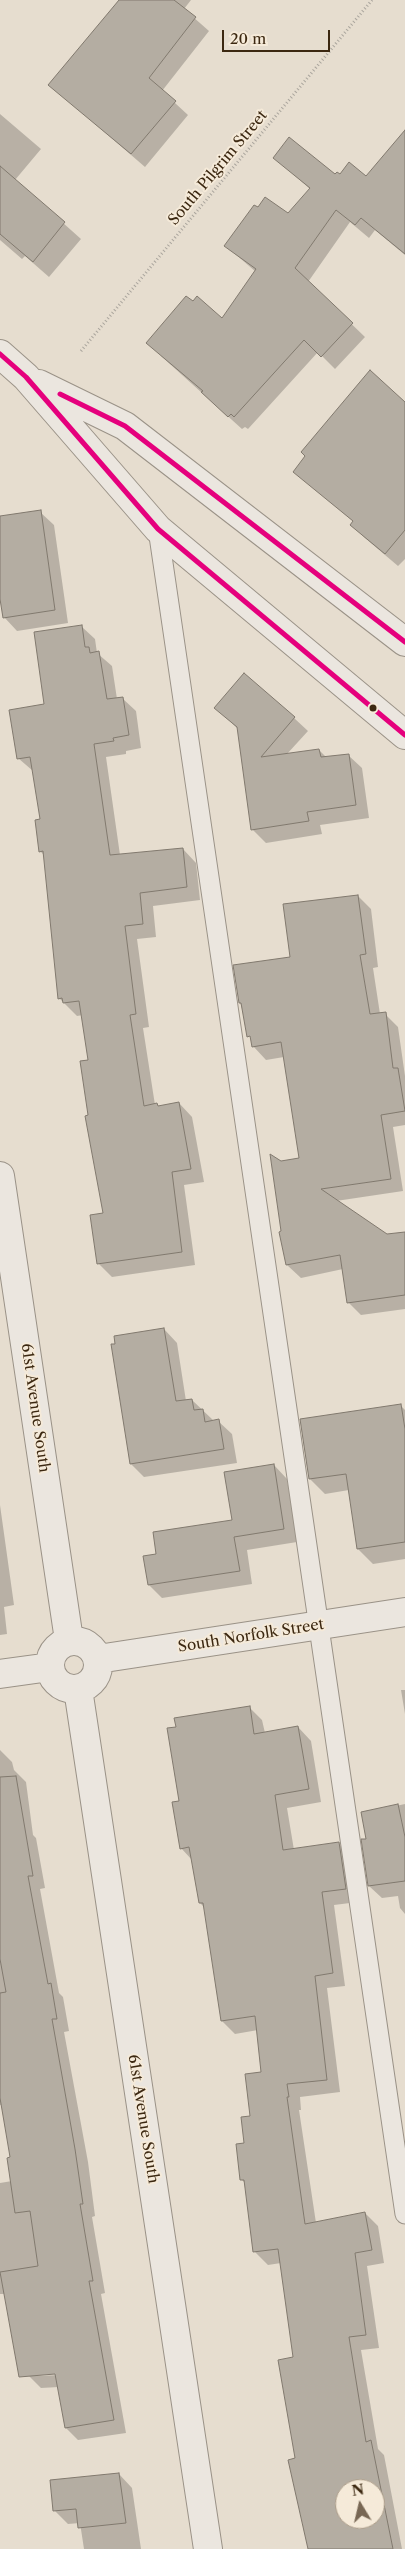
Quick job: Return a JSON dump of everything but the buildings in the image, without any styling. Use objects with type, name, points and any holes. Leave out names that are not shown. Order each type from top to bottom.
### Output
[{"type":"street","points":[[0,354],[26,377],[158,529],[405,736]]},
{"type":"street","points":[[26,377],[125,426],[405,642]]},
{"type":"street","name":"61st Avenue South","points":[[0,1176],[69,1640]]},
{"type":"street","name":"South Norfolk Street","points":[[98,1659],[405,1612]]},
{"type":"street","points":[[69,1640],[86,1643],[92,1648],[98,1659],[98,1672],[94,1680],[78,1689],[65,1688],[53,1678],[50,1666],[51,1655],[55,1649],[69,1640]]},
{"type":"street","points":[[0,1674],[50,1666]]},
{"type":"street","name":"61st Avenue South","points":[[78,1689],[208,2549]]},
{"type":"lane","points":[[158,529],[405,2214]]},
{"type":"path","name":"South Pilgrim Street","points":[[81,351],[372,0]]},
{"type":"transit line","points":[[0,354],[26,377],[158,529],[405,735]]},
{"type":"transit line","points":[[60,394],[125,426],[405,642]]}]
